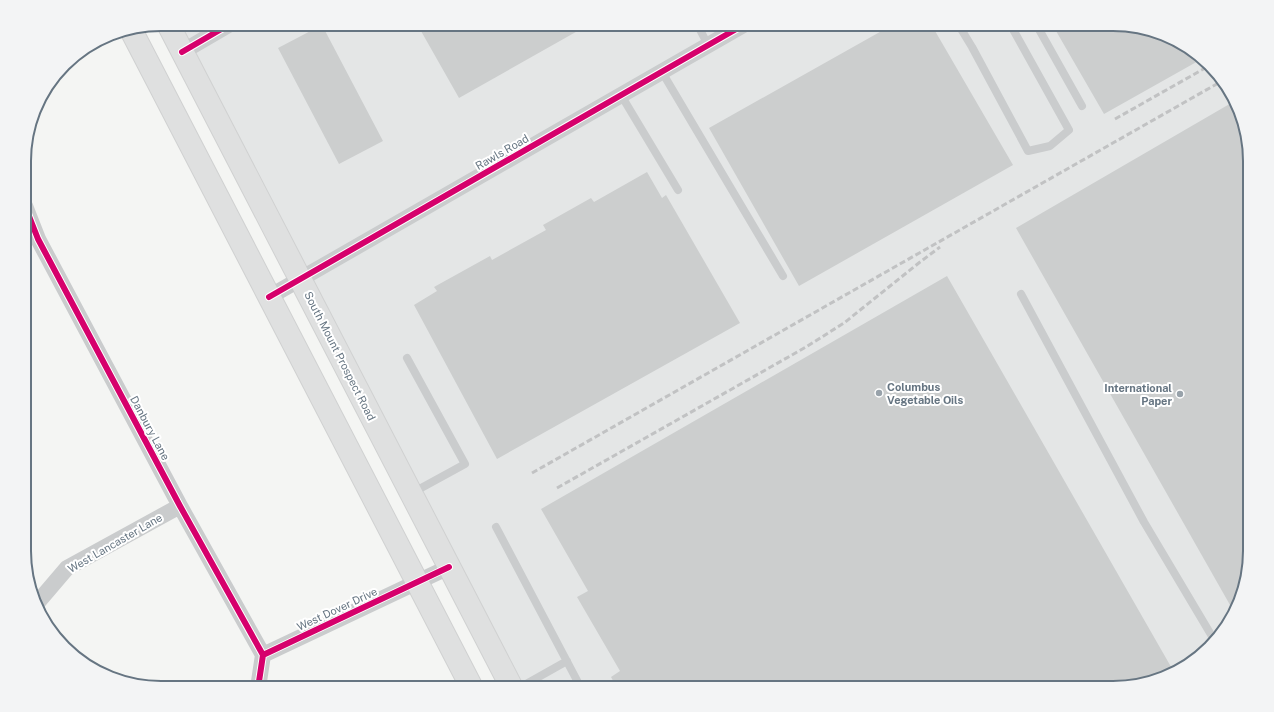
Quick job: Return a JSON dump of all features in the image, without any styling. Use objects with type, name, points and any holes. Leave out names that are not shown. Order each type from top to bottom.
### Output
[{"type":"main road","name":"South Mount Prospect Road","points":[[172,31],[508,681]]},
{"type":"main road","points":[[133,34],[468,681]]},
{"type":"street","points":[[182,52],[218,31]]},
{"type":"street","name":"Rawls Road","points":[[269,297],[733,31]]},
{"type":"street","name":"Danbury Lane","points":[[32,243],[263,655]]},
{"type":"street","name":"West Lancaster Lane","points":[[40,599],[67,568],[180,506]]},
{"type":"street","name":"West Dover Drive","points":[[263,655],[449,566]]},
{"type":"street","points":[[259,681],[263,655]]},
{"type":"lane","points":[[701,31],[708,45]]},
{"type":"lane","points":[[962,31],[1028,151],[1050,146],[1069,130],[1014,31]]},
{"type":"lane","points":[[1040,31],[1082,106]]},
{"type":"lane","points":[[662,72],[783,276]]},
{"type":"lane","points":[[621,95],[678,190]]},
{"type":"lane","points":[[1021,294],[1144,522],[1211,635]]},
{"type":"lane","points":[[407,358],[466,464],[411,494]]},
{"type":"lane","points":[[496,528],[577,681]]},
{"type":"lane","points":[[531,681],[567,661]]},
{"type":"shaded area","points":[[182,31],[1113,31],[1147,35],[1163,41],[1178,48],[1199,63],[1211,75],[1230,104],[1241,136],[1243,152],[1243,560],[1239,585],[1233,601],[1226,616],[1205,643],[1178,664],[1170,668],[1138,679],[1122,681],[519,681]]},
{"type":"building","points":[[311,31],[325,31],[383,141],[339,164],[278,48]]},
{"type":"building","points":[[421,31],[578,31],[459,98]]},
{"type":"building","points":[[882,31],[935,31],[1013,165],[799,286],[709,128]]},
{"type":"building","points":[[1056,31],[1113,31],[1147,35],[1178,48],[1197,62],[1104,114]]},
{"type":"building","name":"International Paper","points":[[1230,104],[1241,136],[1243,152],[1243,560],[1239,585],[1231,606],[1016,228]]},
{"type":"building","points":[[647,172],[662,198],[666,195],[740,323],[497,459],[414,305],[437,291],[434,287],[490,256],[492,260],[546,230],[543,225],[591,198],[594,202]]},
{"type":"building","name":"Columbus Vegetable Oils","points":[[947,276],[1171,667],[1138,679],[1122,681],[613,681],[611,677],[620,671],[577,597],[588,591],[541,509]]},
{"type":"railway","points":[[1115,119],[1204,68]]},
{"type":"railway","points":[[532,473],[1217,84]]},
{"type":"railway","points":[[557,488],[806,347],[844,323],[940,247]]},
{"type":"cycle path","points":[[182,52],[218,31]]},
{"type":"cycle path","points":[[269,297],[733,31]]},
{"type":"cycle path","points":[[31,221],[38,239],[180,506],[263,655]]},
{"type":"cycle path","points":[[259,681],[263,655],[449,567]]},
{"type":"place","name":"Columbus Vegetable Oils","points":[[879,393]]},
{"type":"place","name":"International Paper","points":[[1180,394]]}]
